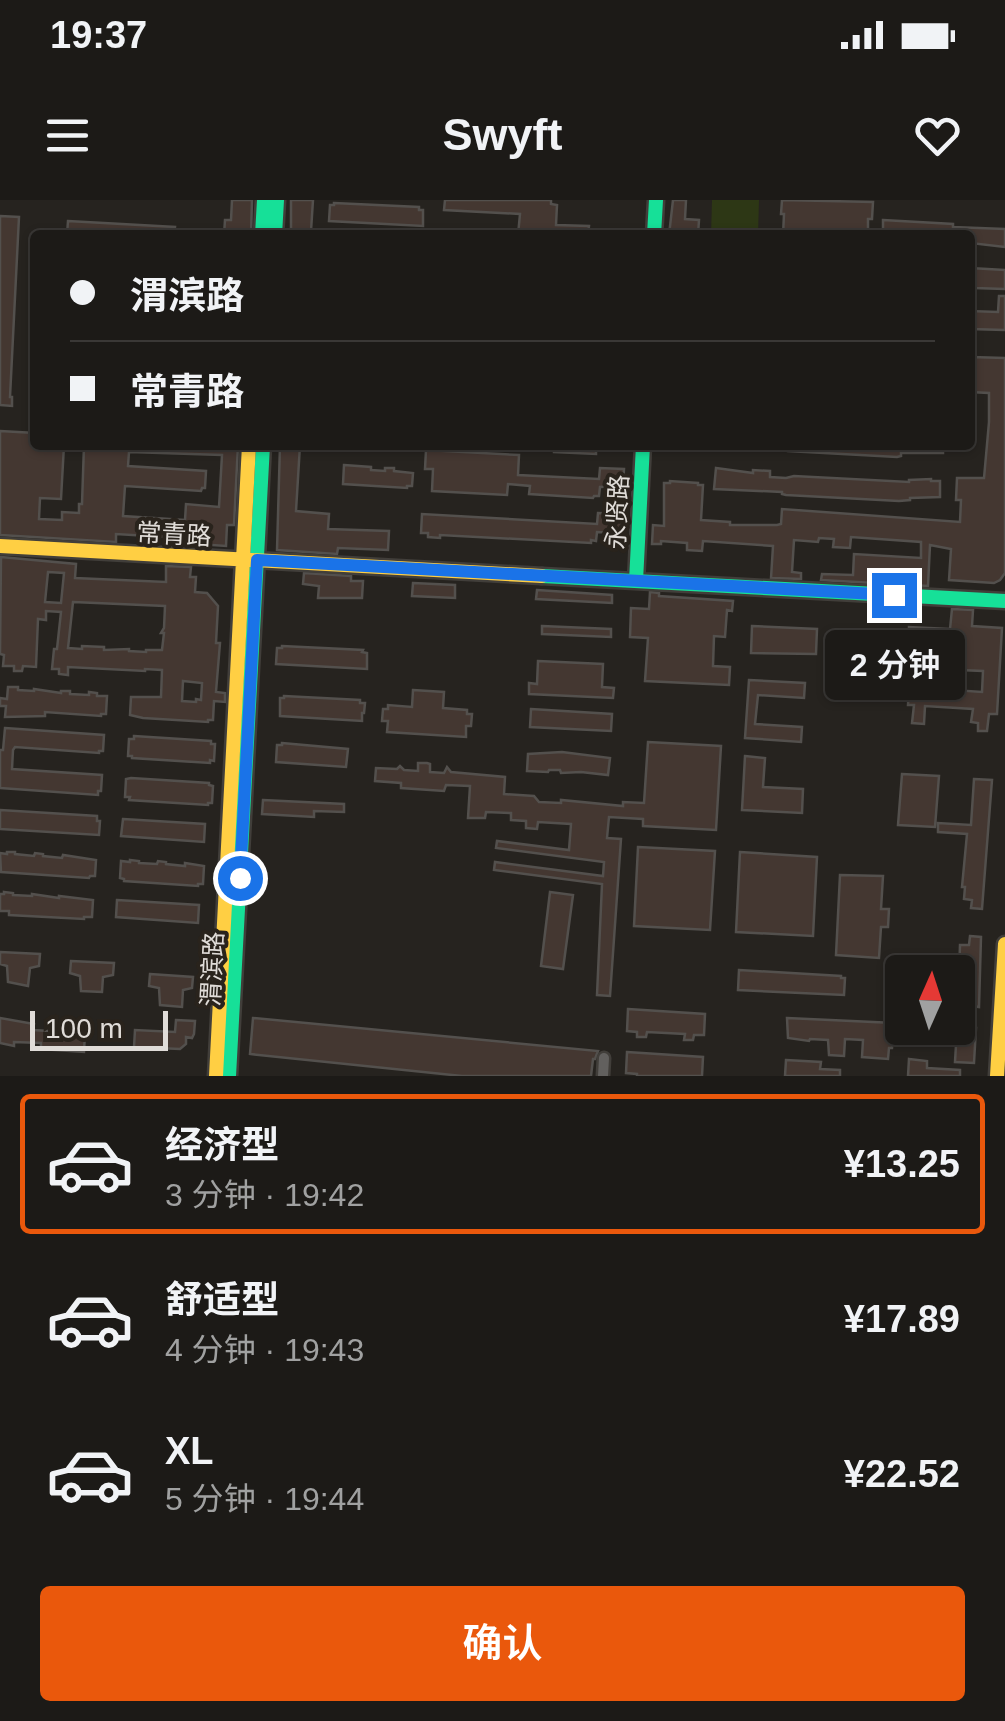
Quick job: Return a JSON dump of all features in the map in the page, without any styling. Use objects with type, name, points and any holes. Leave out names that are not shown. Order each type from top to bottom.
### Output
[{"type":"street","points":[[262,230],[264,200]]},
{"type":"street","points":[[275,230],[276,200]]},
{"type":"street","points":[[654,230],[656,200]]},
{"type":"street","name":"渭滨路","points":[[229,1076],[250,560],[249,450]]},
{"type":"street","name":"渭滨路","points":[[216,1076],[250,560],[262,450]]},
{"type":"street","name":"永贤路","points":[[636,581],[643,450]]},
{"type":"street","name":"常青路","points":[[0,546],[1005,601]]},
{"type":"street","points":[[998,1076],[1005,944]]},
{"type":"street","points":[[604,1058],[604,1076]]},
{"type":"green space","points":[[712,200],[759,200],[758,230],[711,230]]},
{"type":"building","points":[[232,200],[252,200],[251,230],[224,230],[225,220],[231,220]]},
{"type":"building","points":[[291,200],[313,200],[311,230],[291,230]]},
{"type":"building","points":[[445,200],[551,200],[551,204],[557,205],[556,225],[589,226],[589,230],[518,230],[520,214],[444,210]]},
{"type":"building","points":[[673,200],[686,200],[685,219],[699,220],[698,230],[670,230]]},
{"type":"building","points":[[782,200],[873,202],[868,230],[783,230]]},
{"type":"building","points":[[330,205],[419,207],[423,210],[423,226],[329,221]]},
{"type":"building","points":[[0,216],[19,217],[12,406],[0,405]]},
{"type":"building","points":[[883,220],[1005,229],[1005,247],[975,244],[975,230],[883,230]]},
{"type":"building","points":[[68,221],[175,227],[175,230],[67,230]]},
{"type":"building","points":[[975,268],[1005,270],[1005,289],[975,288]]},
{"type":"building","points":[[999,296],[1005,296],[1005,330],[975,329],[975,311],[998,312]]},
{"type":"building","points":[[975,357],[1005,358],[1005,573],[994,583],[949,580],[951,549],[930,545],[928,586],[821,580],[822,574],[853,575],[854,554],[921,558],[921,542],[851,537],[850,548],[833,547],[834,539],[794,540],[792,572],[801,573],[801,579],[771,578],[773,546],[703,541],[702,551],[687,550],[687,543],[652,544],[653,525],[664,526],[664,483],[670,481],[703,485],[701,520],[730,525],[781,524],[782,509],[960,522],[957,478],[984,478],[989,393],[975,392]]},
{"type":"building","points":[[0,431],[30,433],[30,450],[64,450],[61,499],[40,498],[39,519],[62,520],[62,512],[79,513],[84,450],[238,450],[234,525],[227,525],[226,546],[182,543],[182,538],[116,534],[116,542],[0,535]],"holes":[[[129,452],[222,455],[219,507],[186,504],[185,520],[123,516],[125,486],[201,491],[205,488],[206,471],[128,466]]]},
{"type":"building","points":[[280,450],[300,450],[296,511],[329,514],[328,529],[389,531],[388,550],[338,548],[337,554],[277,550]]},
{"type":"building","points":[[426,450],[519,455],[518,475],[599,479],[600,468],[624,469],[623,486],[600,487],[599,496],[593,498],[529,494],[530,486],[508,484],[507,495],[432,491],[433,469],[425,469]]},
{"type":"building","points":[[596,450],[596,454],[554,452]]},
{"type":"building","points":[[788,451],[943,453],[901,453],[897,457]]},
{"type":"building","points":[[344,465],[413,473],[412,486],[343,484]]},
{"type":"building","points":[[716,468],[770,471],[770,477],[786,478],[909,482],[931,479],[940,481],[940,497],[899,501],[714,489]]},
{"type":"building","points":[[598,513],[622,514],[621,531],[597,532],[596,541],[591,543],[440,538],[421,533],[422,514],[597,524]]},
{"type":"building","points":[[1,557],[76,564],[75,578],[166,582],[166,566],[191,567],[190,577],[196,577],[195,592],[207,593],[218,606],[216,692],[225,693],[225,702],[214,701],[213,720],[208,722],[130,715],[131,697],[161,697],[162,670],[68,667],[68,675],[59,674],[59,669],[52,669],[61,612],[46,611],[46,620],[38,619],[36,667],[23,666],[22,671],[14,671],[14,666],[3,666],[4,655],[0,654]],"holes":[[[48,572],[64,573],[61,603],[45,602]],[[73,602],[165,606],[162,650],[68,648]],[[183,681],[202,683],[201,700],[182,701]]]},
{"type":"building","points":[[304,573],[351,576],[351,581],[363,581],[362,598],[318,598],[319,586],[303,584]]},
{"type":"building","points":[[413,583],[455,585],[455,598],[412,596]]},
{"type":"building","points":[[537,590],[612,595],[612,603],[536,599]]},
{"type":"building","points":[[650,592],[659,596],[733,601],[732,611],[727,610],[725,637],[714,636],[713,666],[730,667],[729,685],[645,681],[648,638],[630,637],[631,608],[649,609]]},
{"type":"building","points":[[952,609],[973,610],[972,626],[1002,628],[997,714],[989,714],[987,731],[978,731],[978,723],[971,722],[973,709],[925,706],[924,724],[912,723],[914,705],[908,705],[909,687],[982,692],[983,671],[910,668],[910,654],[883,653],[883,658],[875,658],[875,652],[860,652],[861,631],[909,634],[909,627],[950,629]]},
{"type":"building","points":[[542,626],[611,629],[611,637],[542,634]]},
{"type":"building","points":[[752,626],[817,629],[816,654],[751,653]]},
{"type":"building","points":[[277,648],[363,650],[367,653],[367,669],[276,664]]},
{"type":"building","points":[[538,661],[603,664],[602,687],[614,688],[613,698],[529,694],[529,683],[537,684]]},
{"type":"building","points":[[749,680],[805,683],[804,698],[758,695],[755,724],[802,727],[801,742],[745,738]]},
{"type":"building","points":[[8,687],[97,693],[107,696],[106,714],[45,712],[45,716],[5,717],[6,706],[0,706],[0,698],[7,699]]},
{"type":"building","points":[[413,690],[444,692],[443,708],[472,714],[466,737],[387,732],[388,721],[382,721],[383,709],[388,709],[388,705],[412,707]]},
{"type":"building","points":[[280,698],[360,700],[365,703],[362,721],[280,716]]},
{"type":"building","points":[[531,709],[612,714],[611,731],[530,727]]},
{"type":"building","points":[[5,728],[104,735],[103,751],[99,753],[15,747],[13,750],[12,769],[102,775],[101,791],[98,795],[0,788],[0,750]]},
{"type":"building","points":[[134,736],[211,741],[215,744],[214,761],[132,758],[128,756],[129,739]]},
{"type":"building","points":[[648,742],[721,746],[716,830],[643,826],[643,819],[609,817],[607,838],[621,839],[610,996],[597,995],[602,884],[494,870],[495,862],[603,876],[604,862],[496,848],[497,841],[569,850],[571,824],[538,822],[537,829],[526,828],[526,821],[511,820],[511,813],[486,812],[485,818],[468,818],[470,786],[446,785],[444,791],[401,788],[401,783],[375,781],[376,768],[400,766],[418,771],[418,763],[427,763],[430,772],[444,773],[447,767],[451,772],[505,777],[504,794],[534,796],[539,802],[561,800],[623,806],[623,802],[644,803]]},
{"type":"building","points":[[277,745],[348,749],[346,767],[276,762]]},
{"type":"building","points":[[562,752],[610,758],[608,775],[527,771],[528,754]]},
{"type":"building","points":[[745,756],[765,758],[763,787],[803,789],[802,813],[742,810]]},
{"type":"building","points":[[902,774],[939,776],[935,827],[898,825]]},
{"type":"building","points":[[126,779],[209,783],[213,786],[212,803],[129,800],[125,797]]},
{"type":"building","points":[[974,779],[992,780],[982,909],[971,908],[972,900],[964,899],[967,834],[938,832],[938,823],[971,825]]},
{"type":"building","points":[[263,800],[344,804],[344,812],[314,811],[314,817],[262,814]]},
{"type":"building","points":[[0,810],[97,816],[99,835],[0,829]]},
{"type":"building","points":[[123,819],[205,824],[204,842],[121,836]]},
{"type":"building","points":[[638,847],[715,851],[710,930],[634,926]]},
{"type":"building","points":[[740,852],[817,857],[813,936],[736,932]]},
{"type":"building","points":[[0,853],[96,860],[95,876],[1,872]]},
{"type":"building","points":[[121,861],[204,866],[203,884],[124,881],[120,878]]},
{"type":"building","points":[[840,875],[883,876],[881,909],[889,909],[888,927],[881,927],[879,958],[836,955]]},
{"type":"building","points":[[550,892],[573,895],[563,969],[541,966]]},
{"type":"building","points":[[0,894],[93,900],[92,917],[9,915],[9,911],[0,911]]},
{"type":"building","points":[[117,900],[199,905],[198,923],[116,917]]},
{"type":"building","points":[[970,936],[981,937],[979,1007],[975,1006],[975,955],[960,955],[960,945],[969,945]]},
{"type":"building","points":[[0,952],[40,954],[39,966],[30,968],[28,986],[8,982],[7,966],[0,964]]},
{"type":"building","points":[[71,961],[114,963],[113,975],[103,977],[102,992],[81,991],[80,976],[70,973]]},
{"type":"building","points":[[739,970],[841,976],[845,978],[844,995],[738,990]]},
{"type":"building","points":[[150,974],[193,977],[192,988],[183,990],[182,1007],[160,1005],[159,988],[149,986]]},
{"type":"building","points":[[628,1009],[705,1014],[704,1035],[684,1040],[685,1034],[647,1032],[646,1037],[637,1037],[637,1032],[627,1031]]},
{"type":"building","points":[[0,1018],[34,1024],[33,1030],[85,1033],[84,1052],[41,1049],[41,1043],[0,1043]]},
{"type":"building","points":[[253,1018],[598,1051],[591,1076],[462,1076],[250,1054]]},
{"type":"building","points":[[787,1018],[885,1023],[885,1045],[892,1048],[888,1059],[862,1057],[863,1040],[845,1039],[844,1056],[829,1055],[828,1040],[788,1038]]},
{"type":"building","points":[[176,1020],[195,1021],[192,1038],[186,1037],[186,1044],[180,1049],[134,1047],[135,1030],[175,1032]]},
{"type":"building","points":[[976,1028],[974,1063],[955,1062],[956,1045],[975,1045]]},
{"type":"building","points":[[627,1052],[703,1057],[702,1076],[626,1073]]},
{"type":"building","points":[[909,1059],[927,1061],[927,1068],[960,1070],[960,1076],[908,1076]]},
{"type":"building","points":[[786,1060],[821,1062],[820,1069],[840,1070],[840,1076],[785,1076]]},
{"type":"traffic: fast","points":[[262,230],[264,200]]},
{"type":"traffic: fast","points":[[275,230],[277,200]]},
{"type":"traffic: fast","points":[[654,230],[656,200]]},
{"type":"traffic: fast","points":[[229,1076],[263,450]]},
{"type":"traffic: fast","points":[[636,581],[643,450]]},
{"type":"traffic: fast","points":[[542,576],[1005,601]]},
{"type":"traffic: slow","points":[[216,1076],[249,450]]},
{"type":"traffic: slow","points":[[0,546],[542,576]]},
{"type":"traffic: slow","points":[[997,1076],[1005,944]]},
{"type":"route","points":[[240,878],[257,560],[894,595]]}]
